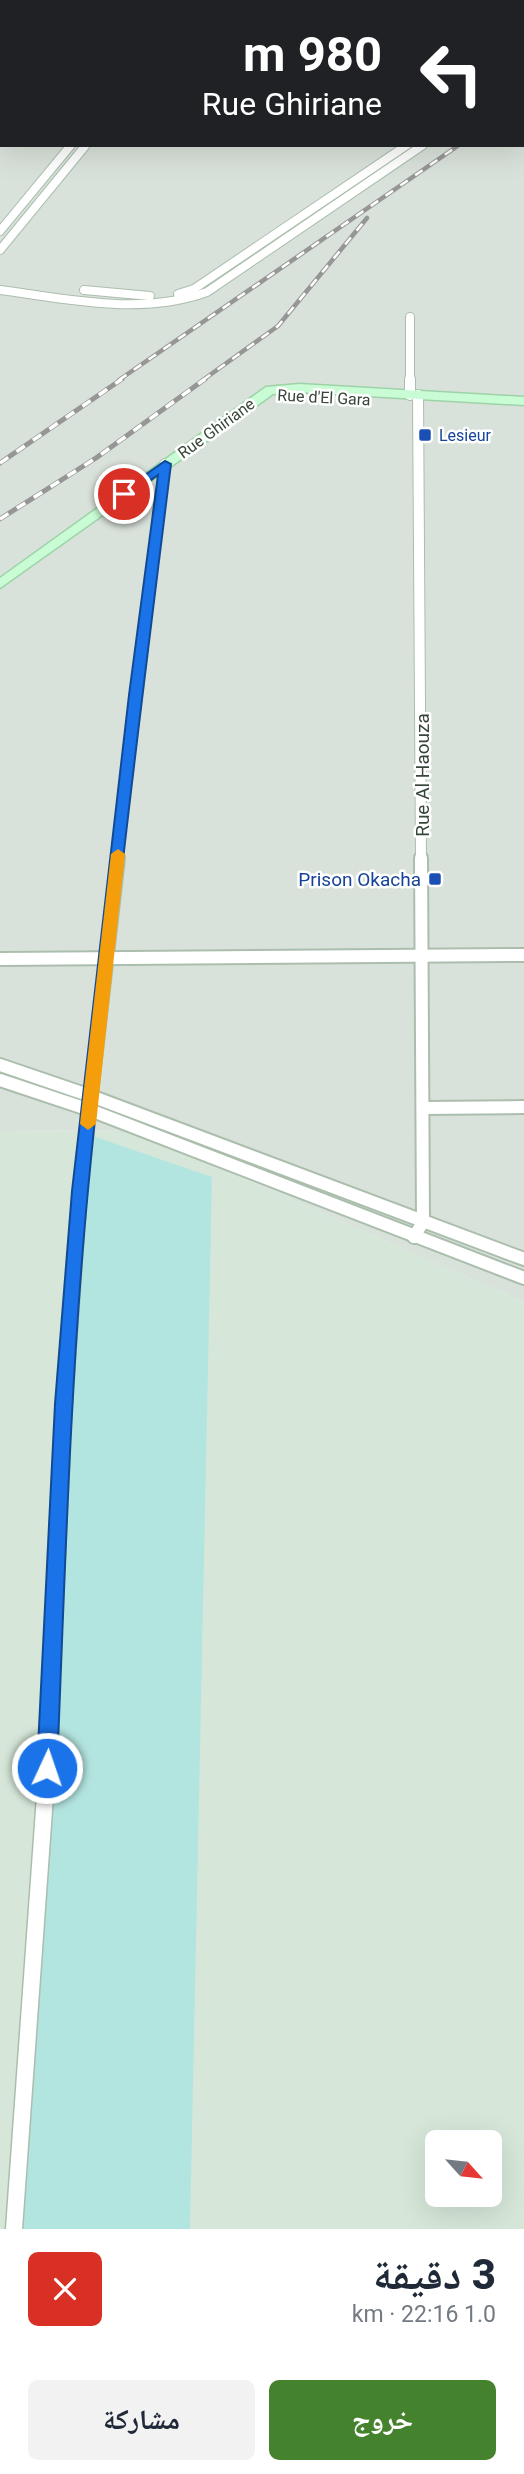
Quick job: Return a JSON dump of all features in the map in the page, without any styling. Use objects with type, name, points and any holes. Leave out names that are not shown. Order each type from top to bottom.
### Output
[{"type":"street","points":[[0,231],[70,147]]},
{"type":"street","points":[[0,250],[85,147]]},
{"type":"street","points":[[0,290],[159,300],[194,289],[404,147]]},
{"type":"street","points":[[0,283],[180,302],[206,292],[420,147]]},
{"type":"street","name":"Rue Al Haouza","points":[[410,317],[415,397],[422,763],[420,956],[423,1222]]},
{"type":"street","name":"Rue d'El Gara","points":[[261,394],[524,401]]},
{"type":"street","name":"Rue Ghiriane","points":[[0,584],[261,394]]},
{"type":"street","name":"Rue d'El Gara","points":[[415,397],[524,408]]},
{"type":"street","points":[[14,2229],[47,1768],[64,1404],[80,1191],[165,464]]},
{"type":"street","points":[[0,959],[524,955]]},
{"type":"street","points":[[0,1065],[414,1237],[524,1278]]},
{"type":"street","points":[[0,1080],[90,1103],[524,1259]]},
{"type":"street","points":[[423,1108],[524,1107]]},
{"type":"street","points":[[414,1237],[423,1222]]},
{"type":"shaded area","points":[[0,147],[524,147],[524,1302],[135,1130],[0,1131]]},
{"type":"shaded area","points":[[135,1130],[524,1302],[524,2229],[0,2229],[0,1131]]},
{"type":"shaded area","points":[[87,1134],[212,1177],[190,2229],[18,2229]]},
{"type":"railway","points":[[119,380],[456,147]]},
{"type":"railway","points":[[203,380],[278,326],[367,218]]},
{"type":"railway","points":[[0,463],[122,379]]},
{"type":"railway","points":[[0,519],[96,458],[205,379]]},
{"type":"slow traffic","points":[[88,1124],[118,854]]},
{"type":"place","name":"Lesieur","points":[[425,435]]},
{"type":"place","name":"Prison Okacha","points":[[435,879]]},
{"type":"route","points":[[47,1768],[64,1404],[80,1191],[165,464],[124,494]]}]
